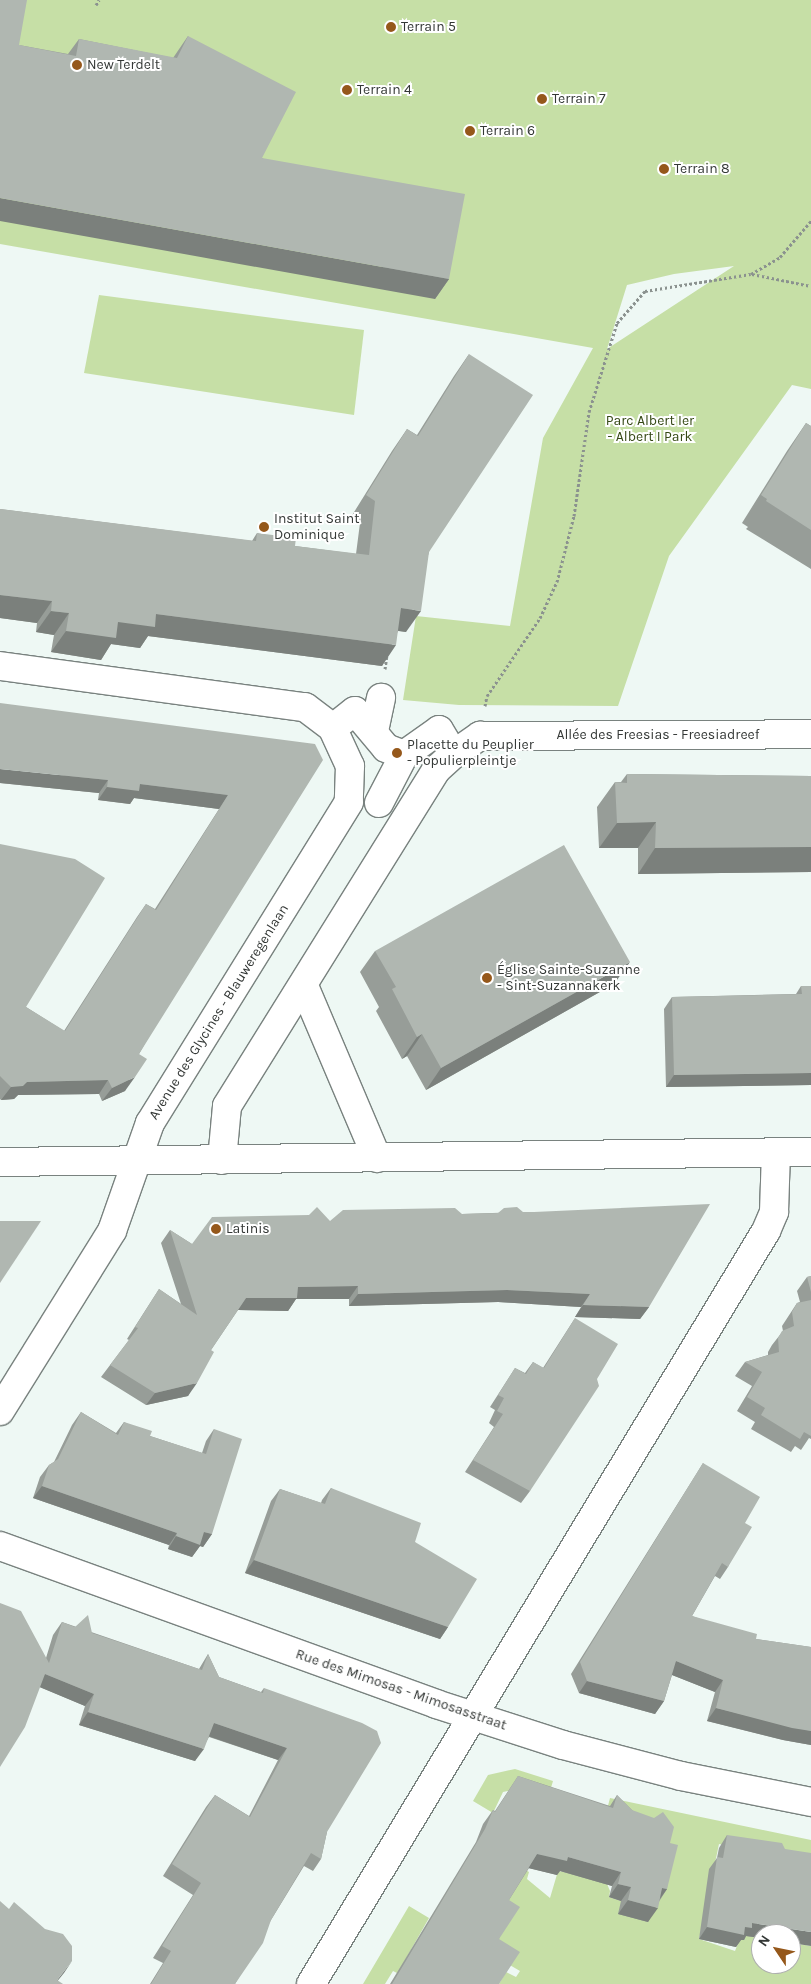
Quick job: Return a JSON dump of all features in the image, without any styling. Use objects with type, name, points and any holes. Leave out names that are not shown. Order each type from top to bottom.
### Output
[{"type":"street","points":[[0,666],[305,707],[332,728],[350,766],[349,802],[398,828]]},
{"type":"street","points":[[374,731],[381,698]]},
{"type":"street","points":[[342,721],[355,711],[374,731],[386,748],[404,755]]},
{"type":"street","points":[[379,803],[404,755],[439,730],[445,740]]},
{"type":"street","name":"Allée des Freesias - Freesiadreef","points":[[480,736],[811,734]]},
{"type":"street","points":[[222,1160],[227,1106],[304,986],[398,828],[436,770],[480,736]]},
{"type":"street","name":"Avenue des Glycines - Blauweregenlaan","points":[[0,1411],[112,1231],[150,1123],[349,802]]},
{"type":"street","points":[[304,986],[377,1158]]},
{"type":"street","points":[[311,1984],[766,1231],[774,1212],[776,1152]]},
{"type":"street","points":[[0,1162],[137,1162],[811,1152]]},
{"type":"street","name":"Rue des Mimosas - Mimosasstraat","points":[[0,1546],[473,1716],[563,1745],[681,1776],[811,1802]]},
{"type":"path","points":[[96,5],[99,0]]},
{"type":"path","points":[[751,274],[780,257],[811,221]]},
{"type":"path","points":[[480,736],[487,696],[536,625],[557,582],[574,516],[589,412],[617,323],[644,291],[751,274],[811,286]]},
{"type":"path","points":[[387,654],[388,646]]},
{"type":"green space","name":"Parc Albert Ier - Albert I Park","points":[[0,0],[811,0],[811,389],[792,385],[669,556],[618,706],[459,705],[403,700],[416,616],[510,626],[543,438],[593,348],[0,244]],"holes":[[[734,266],[607,349],[627,285],[674,274]]]},
{"type":"green space","points":[[99,295],[364,330],[354,415],[84,373]]},
{"type":"green space","points":[[515,1769],[553,1781],[546,1805],[512,1790],[503,1792],[493,1813],[473,1801],[488,1775]]},
{"type":"green space","points":[[610,1798],[811,1840],[811,1866],[719,1844],[699,1939],[735,1951],[744,1928],[751,1930],[751,1974],[801,1974],[801,1944],[811,1946],[811,1984],[499,1984],[506,1972],[516,1977],[520,1971],[489,1953],[516,1864],[529,1872],[527,1879],[550,1898],[558,1871],[605,1879],[610,1891],[609,1897],[621,1901],[648,1921],[604,1821]]},
{"type":"green space","points":[[409,1906],[429,1918],[400,1969],[397,1973],[393,1971],[385,1984],[363,1984]]},
{"type":"building","points":[[0,0],[27,0],[19,45],[76,56],[79,39],[177,58],[188,36],[296,92],[262,158],[465,194],[449,279],[0,198]]},
{"type":"building","points":[[469,354],[533,395],[429,552],[421,611],[401,608],[396,645],[156,614],[155,627],[118,622],[116,638],[66,631],[69,613],[51,611],[52,601],[0,595],[0,509],[256,541],[257,533],[296,538],[295,546],[369,555],[375,501],[366,495],[407,429],[418,436]]},
{"type":"building","points":[[806,423],[811,426],[811,530],[766,501],[767,499],[761,495]]},
{"type":"building","points":[[0,703],[315,744],[323,760],[139,1054],[147,1059],[135,1077],[112,1088],[108,1080],[27,1082],[23,1086],[11,1087],[0,1076],[0,844],[75,859],[105,878],[26,1007],[65,1031],[146,904],[156,910],[228,795],[140,784],[139,791],[107,787],[108,780],[0,769]]},
{"type":"building","points":[[627,774],[811,776],[811,847],[655,848],[656,822],[617,823],[615,782],[627,783]]},
{"type":"building","name":"Église Sainte-Suzanne - Sint-Suzannakerk","points":[[564,845],[630,962],[441,1068],[422,1034],[417,1037],[392,989],[396,987],[375,951]]},
{"type":"building","points":[[801,986],[811,986],[811,1073],[674,1075],[672,997],[802,994]]},
{"type":"building","points":[[710,1204],[649,1307],[583,1305],[590,1294],[507,1290],[358,1294],[358,1286],[298,1287],[297,1298],[246,1298],[211,1350],[214,1352],[197,1383],[155,1393],[110,1365],[138,1328],[135,1327],[159,1289],[197,1315],[170,1230],[192,1244],[212,1217],[309,1215],[317,1207],[330,1221],[343,1210],[455,1208],[462,1214],[498,1213],[504,1208],[517,1207],[523,1212],[534,1212]]},
{"type":"building","points":[[0,1221],[41,1221],[0,1283]]},
{"type":"building","points":[[811,1276],[811,1292],[807,1277]]},
{"type":"building","points":[[811,1300],[811,1436],[804,1432],[800,1439],[761,1415],[765,1408],[747,1397],[762,1372],[745,1362],[779,1352],[778,1338],[782,1331],[794,1326],[792,1312],[797,1303]]},
{"type":"building","points":[[575,1318],[618,1344],[597,1379],[599,1386],[530,1491],[473,1460],[503,1414],[497,1411],[504,1398],[498,1395],[515,1368],[526,1374],[533,1362],[544,1368]]},
{"type":"building","points":[[81,1412],[118,1435],[124,1422],[152,1431],[150,1436],[206,1454],[214,1429],[242,1439],[212,1534],[204,1532],[200,1545],[176,1536],[177,1533],[42,1486],[49,1465],[58,1459]]},
{"type":"building","points":[[703,1463],[760,1497],[745,1523],[752,1527],[728,1567],[722,1563],[692,1616],[757,1634],[756,1639],[811,1647],[811,1731],[792,1728],[716,1708],[723,1680],[676,1661],[664,1701],[587,1681],[580,1662]]},
{"type":"building","points":[[331,1488],[421,1523],[415,1542],[477,1579],[448,1627],[254,1560],[280,1489],[325,1504]]},
{"type":"building","points":[[0,1603],[21,1611],[49,1663],[62,1622],[75,1627],[88,1615],[92,1633],[202,1670],[208,1654],[219,1677],[263,1693],[264,1688],[362,1723],[377,1731],[381,1743],[327,1832],[321,1859],[311,1853],[271,1920],[263,1943],[235,1984],[151,1984],[171,1951],[162,1946],[201,1883],[172,1864],[215,1795],[250,1817],[287,1748],[214,1723],[204,1749],[88,1712],[94,1694],[45,1674],[25,1727],[0,1767]]},
{"type":"building","points":[[518,1776],[613,1808],[617,1795],[632,1810],[654,1818],[663,1812],[674,1827],[670,1843],[678,1845],[667,1889],[662,1888],[658,1908],[628,1900],[631,1887],[618,1884],[621,1872],[568,1857],[567,1861],[537,1854],[509,1900],[520,1907],[499,1939],[520,1952],[499,1984],[392,1984],[485,1829],[493,1810],[495,1812]]},
{"type":"building","points":[[727,1835],[782,1843],[785,1849],[811,1853],[811,1932],[801,1930],[801,1924],[752,1923],[751,1928],[745,1927],[744,1935],[707,1927],[717,1857],[723,1858]]},
{"type":"building","points":[[0,1901],[9,1909],[14,1902],[45,1929],[63,1934],[72,1946],[72,1961],[57,1980],[63,1984],[0,1984]]},
{"type":"place","name":"Terrain 5","points":[[391,27]]},
{"type":"place","name":"New Terdelt","points":[[77,65]]},
{"type":"place","name":"Terrain 4","points":[[347,90]]},
{"type":"place","name":"Terrain 7","points":[[542,99]]},
{"type":"place","name":"Terrain 6","points":[[470,131]]},
{"type":"place","name":"Terrain 8","points":[[664,169]]},
{"type":"place","name":"Institut Saint Dominique","points":[[264,527]]},
{"type":"place","name":"Placette du Peuplier - Populierpleintje","points":[[397,753]]},
{"type":"place","name":"Église Sainte-Suzanne - Sint-Suzannakerk","points":[[487,978]]},
{"type":"place","name":"Latinis","points":[[216,1229]]}]
